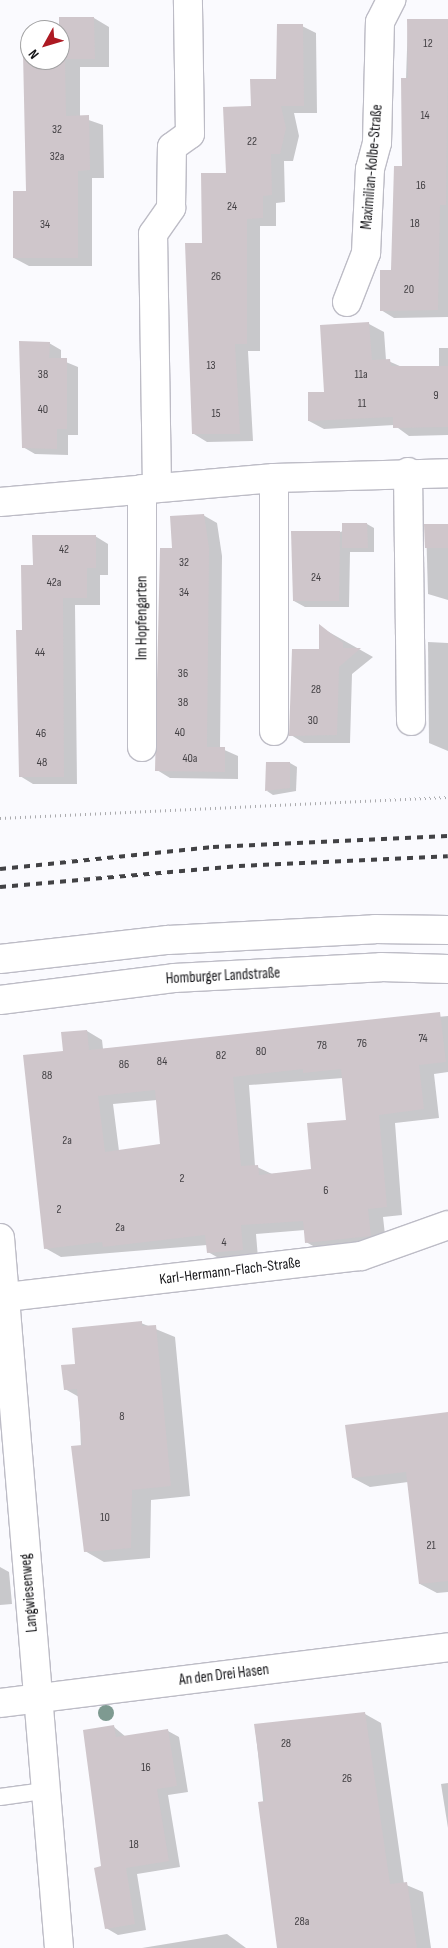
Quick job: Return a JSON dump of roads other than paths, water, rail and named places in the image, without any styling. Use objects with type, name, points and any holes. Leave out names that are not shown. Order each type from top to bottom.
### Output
[{"type":"street","name":"Im Hopfengarten","points":[[142,748],[154,342],[153,234],[170,208],[172,147],[190,134],[188,0]]},
{"type":"street","name":"Maximilian-Kolbe-Straße","points":[[347,302],[366,253],[370,170],[377,143],[380,22],[391,0]]},
{"type":"street","points":[[0,502],[274,478],[408,472],[448,473]]},
{"type":"street","points":[[408,472],[411,721]]},
{"type":"street","points":[[274,478],[274,731]]},
{"type":"street","points":[[0,959],[168,940],[375,928],[448,930]]},
{"type":"street","name":"Homburger Landstraße","points":[[0,1000],[174,978],[381,968],[448,970]]},
{"type":"street","name":"Karl-Hermann-Flach-Straße","points":[[4,1304],[361,1256],[448,1225]]},
{"type":"street","name":"Langwiesenweg","points":[[0,1238],[43,1791],[59,1948]]},
{"type":"street","name":"An den Drei Hasen","points":[[0,1703],[448,1647]]},
{"type":"lane","points":[[0,1797],[43,1791]]},
{"type":"railway","points":[[0,869],[213,847],[448,836]]},
{"type":"railway","points":[[0,887],[239,866],[448,856]]}]
